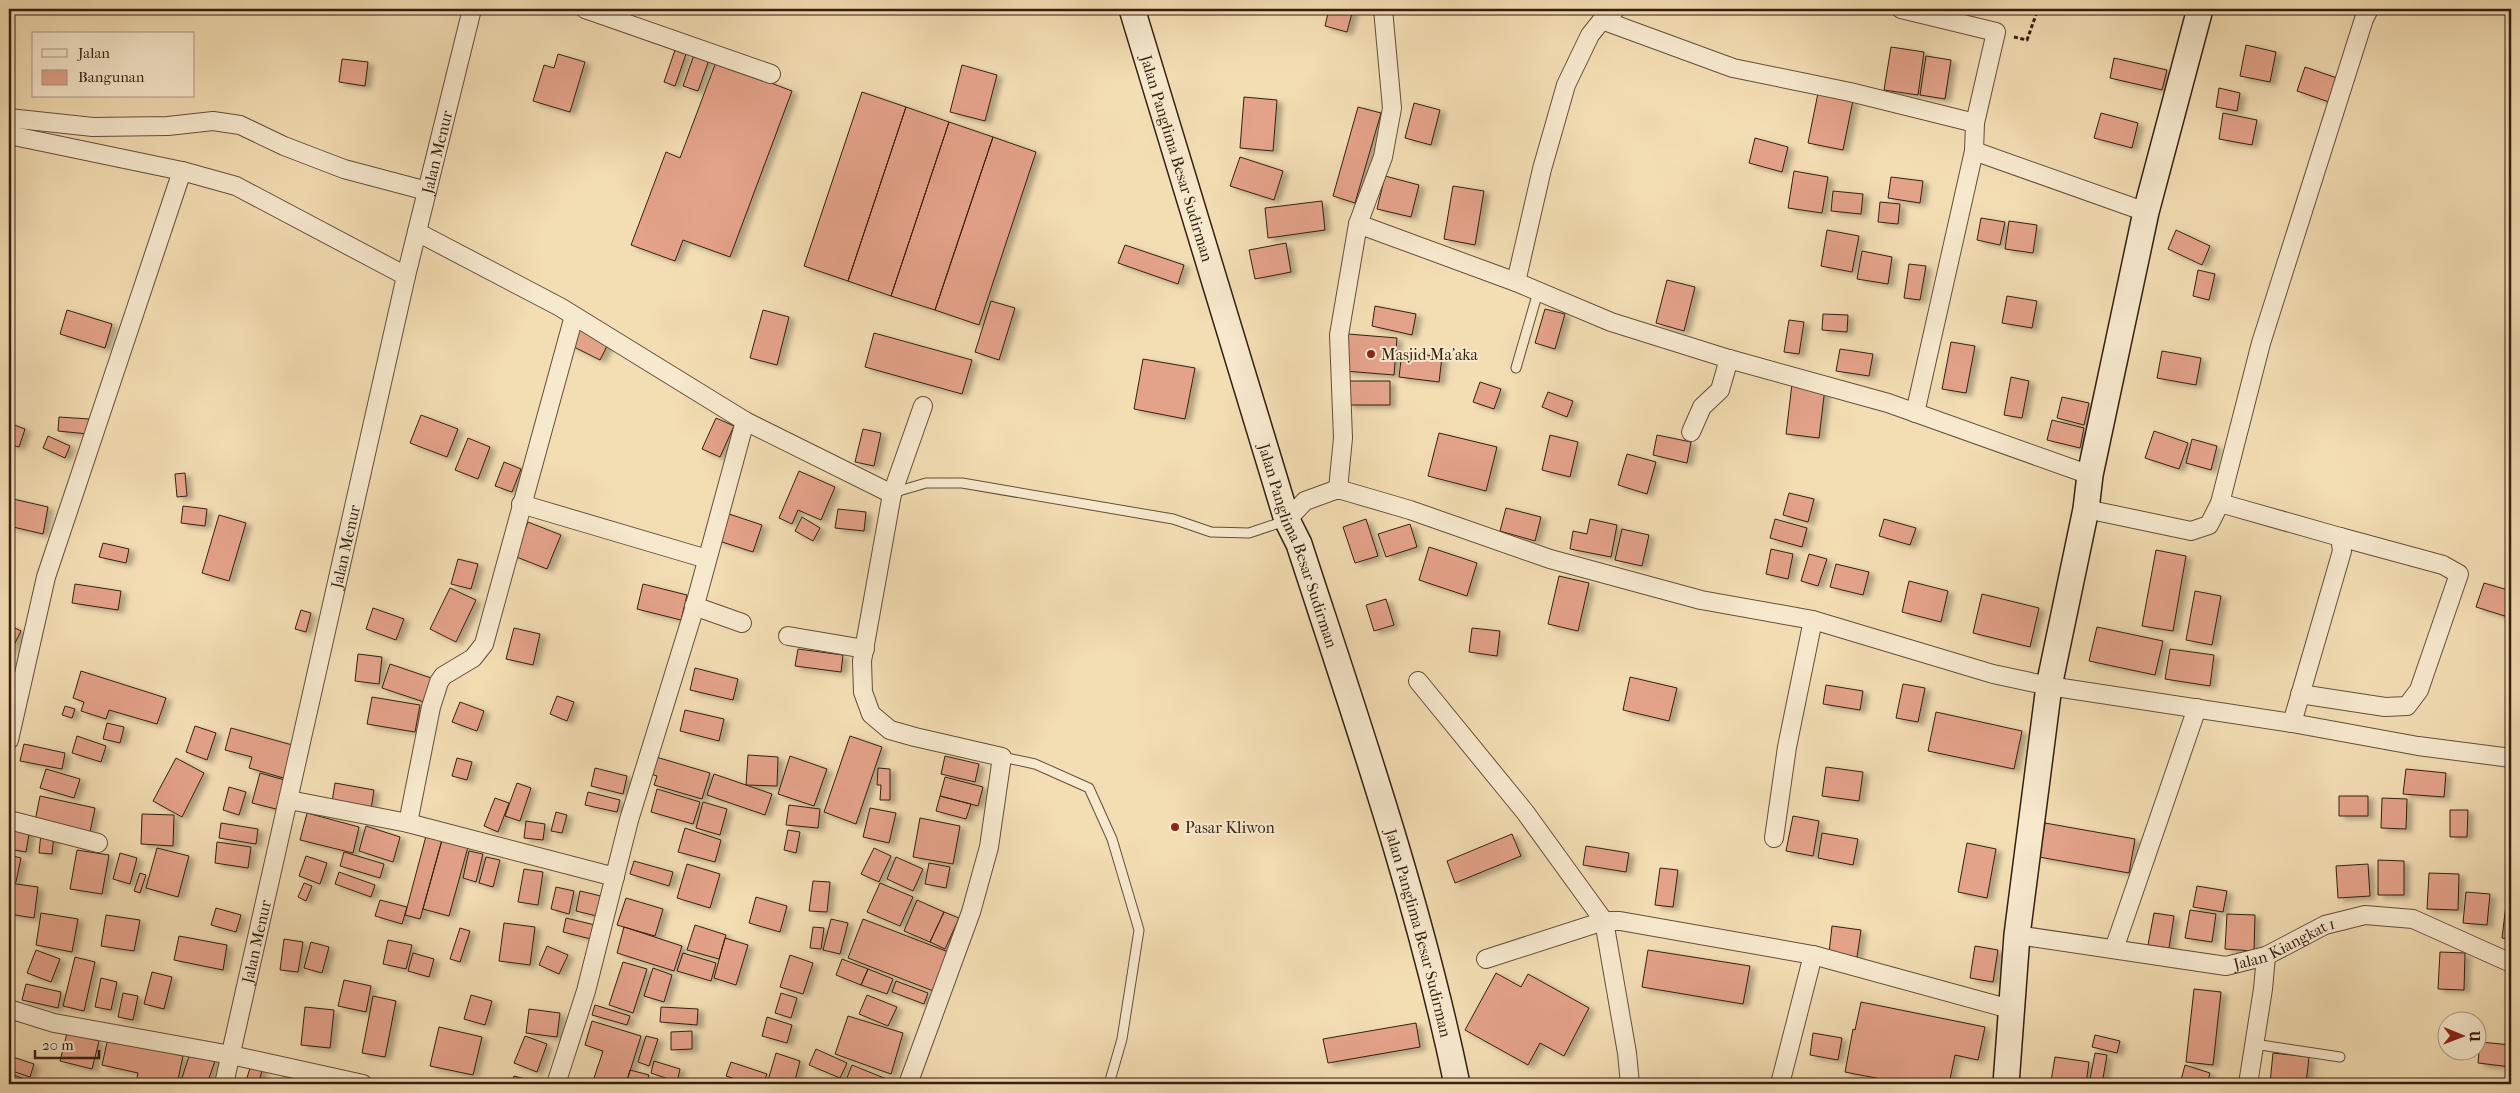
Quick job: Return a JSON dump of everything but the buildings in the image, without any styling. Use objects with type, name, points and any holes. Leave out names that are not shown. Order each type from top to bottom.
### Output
[{"type":"main road","name":"Jalan Panglima Besar Sudirman","points":[[1132,9],[1287,520],[1299,544],[1385,808],[1441,1005],[1457,1084]]},
{"type":"main road","points":[[2006,1084],[2010,1009],[2017,935],[2049,686],[2086,509],[2090,475],[2146,212],[2200,9]]},
{"type":"street","name":"Jalan Menur","points":[[224,1084],[406,276],[472,9]]},
{"type":"street","points":[[585,9],[772,74]]},
{"type":"street","points":[[1338,489],[1343,438],[1339,335],[1358,224],[1383,157],[1392,108],[1382,9]]},
{"type":"street","points":[[1516,282],[1542,170],[1566,85],[1590,35],[1602,20],[1616,9]]},
{"type":"street","points":[[1902,9],[1996,32],[1975,123],[1974,151],[1915,413]]},
{"type":"street","points":[[2086,509],[2191,531],[2209,525],[2220,503],[2262,343],[2361,28],[2369,9]]},
{"type":"street","points":[[1602,20],[1733,68],[1850,92],[1975,123]]},
{"type":"street","points":[[9,118],[94,127],[168,126],[213,121],[240,125],[284,146],[344,169],[427,191]]},
{"type":"street","points":[[9,135],[182,171],[236,186],[406,276]]},
{"type":"street","points":[[1974,151],[2146,212]]},
{"type":"street","points":[[9,740],[46,577],[182,171]]},
{"type":"street","points":[[1358,224],[1516,282],[1611,322],[1729,359],[1759,366],[1915,413],[2090,475]]},
{"type":"street","points":[[417,232],[574,316],[745,421],[892,494]]},
{"type":"street","points":[[408,823],[428,722],[437,687],[443,676],[473,658],[482,648],[574,316]]},
{"type":"street","points":[[1691,432],[1702,407],[1720,390],[1729,359]]},
{"type":"street","points":[[908,1084],[972,912],[989,847],[1002,757],[890,730],[871,714],[863,692],[865,650],[892,494],[923,406]]},
{"type":"street","points":[[556,1084],[586,991],[629,820],[694,606],[745,421]]},
{"type":"street","points":[[1287,520],[1305,501],[1338,489],[1569,564],[1701,600],[1813,620],[1994,674],[2049,686],[2293,720],[2418,746],[2511,758]]},
{"type":"street","points":[[2220,503],[2443,565],[2459,574],[2419,690],[2407,706],[2385,707],[2300,696]]},
{"type":"street","points":[[522,504],[707,559]]},
{"type":"street","points":[[2293,720],[2342,550],[2340,537]]},
{"type":"street","points":[[694,606],[742,623]]},
{"type":"street","points":[[1774,838],[1787,747],[1813,620]]},
{"type":"street","points":[[788,636],[865,650]]},
{"type":"street","points":[[1418,681],[1526,812],[1604,921],[1627,1053],[1630,1084]]},
{"type":"street","points":[[2114,949],[2197,708]]},
{"type":"street","points":[[289,800],[408,823],[615,876]]},
{"type":"street","points":[[9,820],[98,843]]},
{"type":"street","name":"Jalan Kiangkat 1","points":[[2017,935],[2226,966],[2266,956],[2325,925],[2365,915],[2413,918],[2511,963]]},
{"type":"street","points":[[1486,959],[1604,921],[1630,923],[1813,954],[2010,1009]]},
{"type":"street","points":[[1780,1084],[1813,954]]},
{"type":"street","points":[[2248,1084],[2266,956]]},
{"type":"street","points":[[9,1009],[54,1023],[231,1055],[363,1084]]},
{"type":"lane","points":[[1516,368],[1538,292]]},
{"type":"lane","points":[[892,494],[926,483],[962,483],[1173,519],[1211,532],[1249,533],[1287,520]]},
{"type":"lane","points":[[1002,757],[1035,764],[1089,788],[1112,839],[1139,930],[1122,1039],[1110,1084]]},
{"type":"lane","points":[[2254,1044],[2340,1057]]},
{"type":"path","points":[[1996,32],[2028,40],[2038,9]]},
{"type":"place","name":"Masjid Ma'aka","points":[[1371,354]]},
{"type":"place","name":"Pasar Kliwon","points":[[1175,827]]}]
